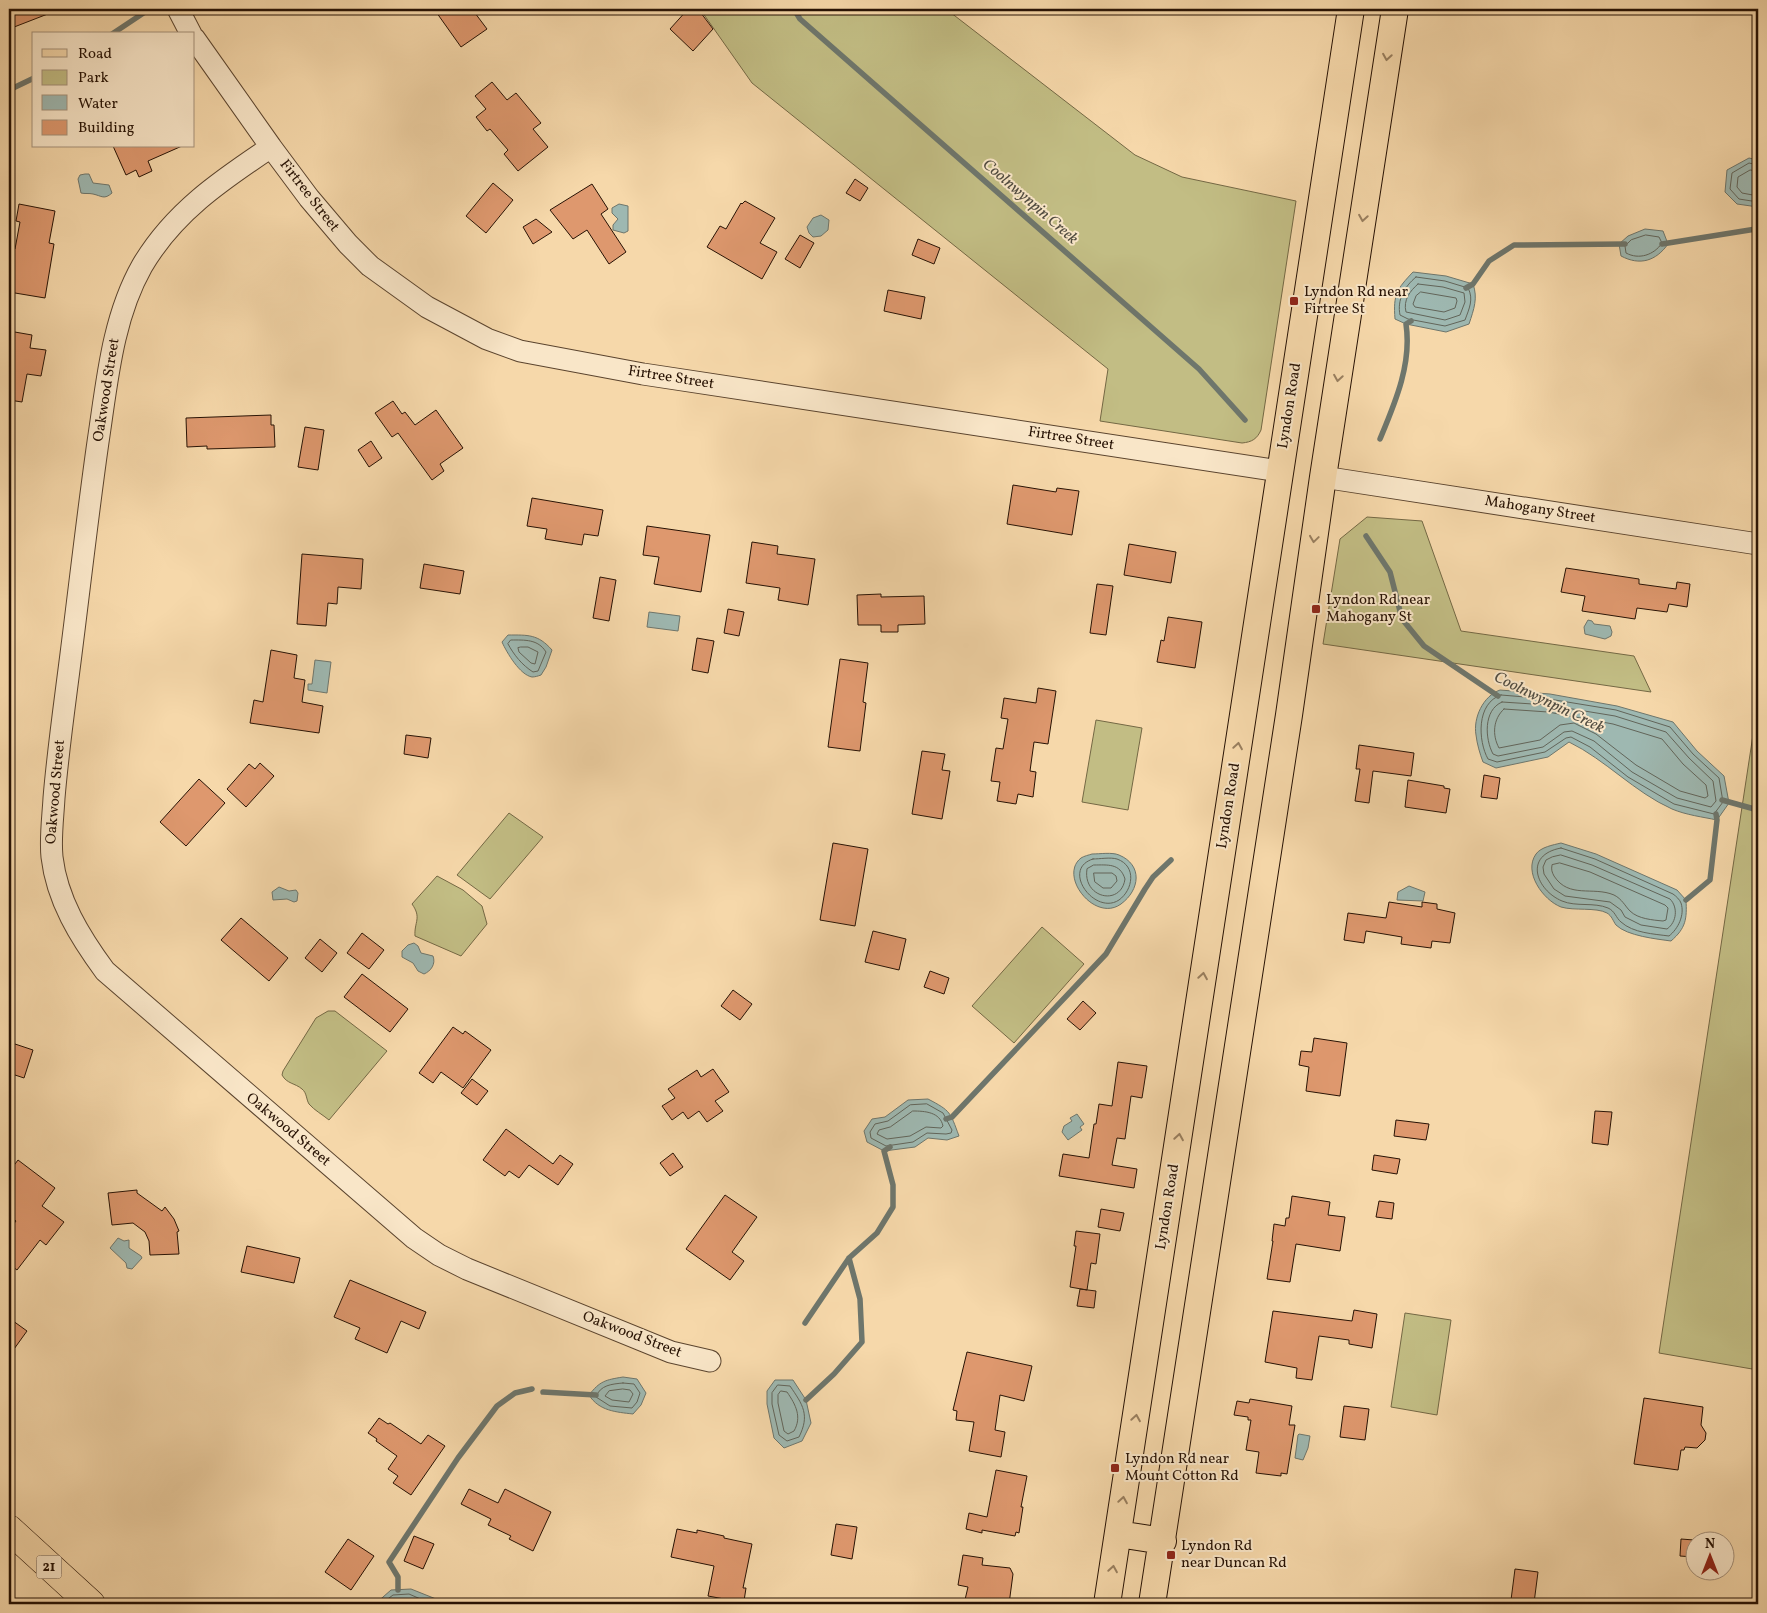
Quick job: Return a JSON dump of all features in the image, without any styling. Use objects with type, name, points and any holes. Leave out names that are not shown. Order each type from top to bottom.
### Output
[{"type":"highway","name":"21","points":[[9,1528],[91,1604]]},
{"type":"main road","name":"Lyndon Road","points":[[1107,1604],[1350,9]]},
{"type":"main road","points":[[1152,1604],[1289,715],[1323,477],[1395,9]]},
{"type":"main road","points":[[1280,471],[1323,477]]},
{"type":"main road","points":[[1118,1534],[1163,1541]]},
{"type":"street","points":[[178,9],[190,32]]},
{"type":"street","name":"Firtree Street","points":[[195,39],[271,147],[330,224],[370,266],[426,307],[487,339],[520,351],[643,374],[1280,471]]},
{"type":"street","name":"Oakwood Street","points":[[271,147],[190,206],[162,235],[142,268],[125,302],[115,338],[94,474],[58,762],[52,855],[54,873],[61,893],[86,945],[105,971],[414,1238],[439,1255],[484,1275],[671,1352],[710,1361]]},
{"type":"street","name":"Mahogany Street","points":[[1323,477],[1758,544]]},
{"type":"green space","points":[[700,9],[946,9],[1135,155],[1182,177],[1296,201],[1261,430],[1258,436],[1251,441],[1242,443],[1100,421],[1108,369],[752,83]]},
{"type":"green space","points":[[1367,517],[1422,521],[1461,631],[1634,656],[1651,692],[1323,644],[1340,539]]},
{"type":"green space","points":[[1758,702],[1758,1370],[1659,1353]]},
{"type":"green space","points":[[1096,720],[1142,728],[1128,810],[1082,802]]},
{"type":"green space","points":[[509,813],[543,837],[490,899],[457,875]]},
{"type":"green space","points":[[437,876],[463,890],[482,906],[487,924],[461,956],[415,936],[417,913],[412,904]]},
{"type":"green space","points":[[1042,927],[1084,964],[1014,1043],[972,1006]]},
{"type":"green space","points":[[328,1011],[335,1011],[387,1051],[329,1120],[309,1104],[302,1089],[286,1080],[282,1075],[316,1018]]},
{"type":"green space","points":[[1405,1313],[1451,1320],[1437,1415],[1391,1407]]},
{"type":"water","points":[[1749,158],[1758,160],[1758,207],[1737,204],[1725,192],[1727,170]]},
{"type":"water","points":[[89,174],[93,183],[109,185],[112,193],[105,197],[81,193],[78,179],[80,175]]},
{"type":"water","points":[[619,204],[628,206],[628,231],[624,233],[613,230],[613,225],[618,219],[612,213],[612,208]]},
{"type":"water","points":[[821,215],[829,220],[828,230],[821,236],[813,237],[807,227],[813,218]]},
{"type":"water","points":[[1645,229],[1663,231],[1668,244],[1653,258],[1647,260],[1635,261],[1621,256],[1619,244],[1628,236]]},
{"type":"water","points":[[1413,272],[1446,276],[1473,284],[1475,299],[1469,324],[1446,332],[1406,324],[1395,319],[1397,292]]},
{"type":"water","points":[[649,612],[680,616],[678,631],[647,627]]},
{"type":"water","points":[[1588,620],[1594,624],[1610,626],[1611,636],[1605,639],[1585,634],[1584,627]]},
{"type":"water","points":[[508,635],[532,636],[542,641],[552,650],[541,675],[532,677],[519,668],[502,642]]},
{"type":"water","points":[[315,660],[331,662],[327,693],[308,690],[308,684],[312,684]]},
{"type":"water","points":[[1500,690],[1550,694],[1617,706],[1673,722],[1697,751],[1724,776],[1729,803],[1717,820],[1677,811],[1645,794],[1582,749],[1569,742],[1548,757],[1496,768],[1483,762],[1476,738],[1476,722],[1484,702]]},
{"type":"water","points":[[1561,843],[1596,854],[1677,890],[1686,900],[1686,918],[1680,932],[1671,941],[1642,936],[1621,929],[1609,914],[1602,911],[1566,908],[1554,903],[1537,885],[1532,869],[1536,854],[1547,847]]},
{"type":"water","points":[[1092,854],[1116,854],[1127,859],[1132,865],[1135,871],[1135,885],[1132,892],[1121,904],[1111,908],[1091,903],[1077,885],[1074,875],[1075,866],[1081,858]]},
{"type":"water","points":[[1409,886],[1425,892],[1423,901],[1397,900],[1398,892]]},
{"type":"water","points":[[279,887],[289,891],[296,890],[298,893],[297,901],[294,902],[287,899],[273,900],[272,892]]},
{"type":"water","points":[[414,943],[418,946],[421,953],[433,956],[434,962],[432,967],[424,974],[418,971],[413,963],[402,957],[402,951],[408,945]]},
{"type":"water","points":[[928,1099],[949,1113],[959,1136],[947,1140],[928,1138],[915,1147],[884,1151],[867,1142],[864,1131],[872,1119],[885,1117],[908,1100]]},
{"type":"water","points":[[1077,1114],[1084,1124],[1080,1127],[1082,1130],[1068,1140],[1062,1132],[1064,1126],[1072,1121],[1070,1118]]},
{"type":"water","points":[[118,1238],[124,1241],[129,1240],[129,1248],[142,1258],[132,1269],[127,1268],[126,1263],[110,1248]]},
{"type":"water","points":[[623,1377],[637,1379],[646,1393],[641,1405],[633,1414],[603,1408],[589,1395],[603,1382]]},
{"type":"water","points":[[775,1380],[793,1380],[806,1400],[811,1423],[802,1441],[784,1448],[774,1438],[767,1404],[767,1391]]},
{"type":"water","points":[[1299,1434],[1310,1436],[1303,1460],[1295,1458]]},
{"type":"water","points":[[411,1589],[436,1599],[438,1604],[375,1604],[391,1590]]},
{"type":"building","points":[[9,9],[58,9],[58,10],[9,29]]},
{"type":"building","points":[[434,9],[472,9],[487,29],[461,47]]},
{"type":"building","points":[[688,9],[698,9],[713,29],[693,51],[670,29]]},
{"type":"building","points":[[492,82],[507,100],[516,93],[541,123],[533,129],[548,147],[518,171],[504,154],[508,150],[490,129],[487,131],[476,117],[486,109],[475,96]]},
{"type":"building","points":[[114,148],[177,148],[148,161],[152,171],[139,177],[136,170],[126,175]]},
{"type":"building","points":[[855,179],[868,188],[860,201],[846,193]]},
{"type":"building","points":[[493,183],[513,200],[486,233],[466,216]]},
{"type":"building","points":[[592,184],[608,209],[601,214],[626,252],[609,264],[587,230],[573,239],[550,210]]},
{"type":"building","points":[[745,201],[775,218],[760,243],[777,252],[762,279],[707,247],[720,226],[726,229],[741,203]]},
{"type":"building","points":[[19,204],[55,211],[49,243],[54,244],[45,298],[9,292],[9,263],[11,249],[15,249],[20,222],[16,221]]},
{"type":"building","points":[[536,219],[552,232],[533,244],[523,227]]},
{"type":"building","points":[[800,235],[814,243],[800,268],[785,259]]},
{"type":"building","points":[[918,239],[940,248],[934,264],[912,255]]},
{"type":"building","points":[[888,290],[925,297],[921,319],[884,311]]},
{"type":"building","points":[[9,331],[32,335],[30,348],[46,350],[41,376],[27,374],[22,402],[9,400]]},
{"type":"building","points":[[393,401],[402,414],[405,412],[415,425],[436,410],[463,448],[440,464],[444,471],[432,480],[398,433],[392,437],[375,413]]},
{"type":"building","points":[[271,415],[271,425],[274,425],[275,447],[207,449],[207,446],[187,447],[186,418]]},
{"type":"building","points":[[305,427],[324,430],[318,470],[298,467]]},
{"type":"building","points":[[371,441],[382,458],[369,467],[358,450]]},
{"type":"building","points":[[1013,485],[1056,492],[1057,488],[1079,491],[1072,535],[1007,524]]},
{"type":"building","points":[[532,498],[603,510],[598,536],[584,534],[582,545],[545,539],[547,529],[527,526]]},
{"type":"building","points":[[647,526],[710,535],[701,592],[654,584],[659,557],[643,555]]},
{"type":"building","points":[[752,542],[778,546],[777,554],[815,559],[808,605],[778,600],[780,588],[746,583]]},
{"type":"building","points":[[1129,544],[1176,552],[1171,583],[1124,575]]},
{"type":"building","points":[[302,554],[363,559],[361,589],[338,587],[337,604],[328,603],[326,626],[297,624]]},
{"type":"building","points":[[424,564],[464,571],[460,594],[420,588]]},
{"type":"building","points":[[1566,568],[1639,579],[1639,584],[1676,589],[1677,582],[1690,584],[1687,607],[1669,604],[1667,612],[1637,608],[1635,619],[1582,611],[1585,596],[1561,592]]},
{"type":"building","points":[[600,577],[616,580],[609,621],[593,618]]},
{"type":"building","points":[[1097,584],[1113,586],[1106,635],[1090,633]]},
{"type":"building","points":[[881,594],[881,597],[924,596],[925,624],[898,625],[898,632],[881,632],[881,625],[858,625],[857,595]]},
{"type":"building","points":[[728,609],[744,612],[739,636],[724,633]]},
{"type":"building","points":[[1168,617],[1202,622],[1195,668],[1157,662],[1161,640],[1164,641]]},
{"type":"building","points":[[697,638],[714,641],[708,673],[692,670]]},
{"type":"building","points":[[271,650],[297,655],[294,678],[305,680],[302,702],[323,706],[319,733],[250,723],[254,700],[263,702]]},
{"type":"building","points":[[840,659],[868,663],[863,702],[866,703],[860,751],[828,747]]},
{"type":"building","points":[[1038,688],[1056,691],[1048,744],[1034,742],[1030,771],[1036,772],[1033,797],[1018,794],[1016,804],[997,801],[1000,782],[991,781],[996,748],[1003,749],[1008,719],[1001,718],[1004,698],[1036,703]]},
{"type":"building","points":[[406,735],[431,738],[428,758],[404,754]]},
{"type":"building","points":[[1359,745],[1414,753],[1411,776],[1373,771],[1369,803],[1355,801],[1360,769],[1356,769]]},
{"type":"building","points":[[922,751],[945,754],[942,770],[950,771],[942,819],[912,814]]},
{"type":"building","points":[[260,763],[274,776],[246,807],[227,789],[249,764],[255,769]]},
{"type":"building","points":[[1484,775],[1500,778],[1497,799],[1481,797]]},
{"type":"building","points":[[199,779],[225,803],[186,846],[160,822]]},
{"type":"building","points":[[1408,780],[1444,786],[1444,788],[1450,789],[1446,813],[1405,807]]},
{"type":"building","points":[[833,843],[868,849],[855,926],[820,920]]},
{"type":"building","points":[[1389,902],[1422,907],[1422,902],[1437,904],[1437,909],[1455,913],[1450,943],[1432,941],[1431,948],[1401,944],[1402,937],[1366,931],[1364,943],[1344,940],[1348,913],[1386,918]]},
{"type":"building","points":[[241,918],[288,958],[269,981],[221,940]]},
{"type":"building","points":[[873,931],[906,939],[899,970],[865,962]]},
{"type":"building","points":[[362,933],[384,950],[369,969],[347,953]]},
{"type":"building","points":[[320,939],[337,953],[322,972],[305,958]]},
{"type":"building","points":[[930,971],[949,978],[944,994],[924,987]]},
{"type":"building","points":[[362,974],[408,1009],[390,1032],[344,997]]},
{"type":"building","points":[[733,990],[752,1004],[740,1020],[721,1006]]},
{"type":"building","points":[[1083,1001],[1096,1013],[1080,1030],[1067,1019]]},
{"type":"building","points":[[453,1027],[463,1034],[465,1031],[491,1050],[463,1088],[441,1072],[433,1083],[419,1073]]},
{"type":"building","points":[[1314,1038],[1347,1043],[1340,1096],[1306,1091],[1309,1067],[1299,1065],[1301,1051],[1312,1052]]},
{"type":"building","points":[[9,1042],[33,1050],[24,1078],[9,1073]]},
{"type":"building","points":[[1118,1062],[1147,1066],[1142,1098],[1131,1096],[1125,1139],[1117,1138],[1112,1165],[1137,1169],[1134,1188],[1059,1176],[1063,1154],[1089,1158],[1099,1104],[1112,1106]]},
{"type":"building","points":[[713,1069],[729,1092],[715,1101],[723,1111],[707,1122],[699,1111],[688,1119],[683,1112],[672,1120],[662,1106],[675,1098],[668,1089],[697,1070],[701,1077]]},
{"type":"building","points":[[472,1079],[488,1091],[477,1105],[461,1093]]},
{"type":"building","points":[[1595,1111],[1612,1112],[1608,1145],[1592,1143]]},
{"type":"building","points":[[1396,1120],[1429,1124],[1426,1140],[1394,1136]]},
{"type":"building","points":[[506,1129],[553,1164],[560,1155],[573,1164],[558,1185],[529,1165],[519,1178],[509,1171],[505,1176],[483,1160]]},
{"type":"building","points":[[673,1153],[683,1167],[670,1176],[660,1163]]},
{"type":"building","points":[[1374,1155],[1400,1159],[1397,1174],[1372,1170]]},
{"type":"building","points":[[18,1160],[55,1188],[42,1206],[64,1222],[46,1245],[40,1240],[17,1270],[9,1264],[9,1230],[16,1221],[9,1215],[9,1172]]},
{"type":"building","points":[[137,1190],[137,1193],[162,1211],[165,1207],[174,1219],[179,1231],[177,1232],[179,1254],[150,1255],[149,1241],[145,1232],[133,1223],[112,1225],[108,1193]]},
{"type":"building","points":[[725,1195],[757,1217],[732,1252],[744,1261],[730,1280],[686,1249]]},
{"type":"building","points":[[1292,1196],[1330,1202],[1328,1215],[1345,1217],[1340,1251],[1296,1244],[1290,1282],[1267,1279],[1274,1224],[1285,1226],[1286,1218],[1289,1218]]},
{"type":"building","points":[[1379,1201],[1394,1203],[1392,1219],[1376,1217]]},
{"type":"building","points":[[1101,1209],[1124,1213],[1120,1231],[1098,1227]]},
{"type":"building","points":[[1076,1231],[1100,1234],[1096,1264],[1091,1263],[1087,1290],[1070,1287],[1076,1246],[1074,1246]]},
{"type":"building","points":[[247,1246],[300,1258],[294,1283],[241,1272]]},
{"type":"building","points":[[350,1280],[426,1312],[419,1329],[401,1321],[387,1353],[355,1339],[360,1328],[334,1317]]},
{"type":"building","points":[[1080,1289],[1096,1291],[1094,1308],[1077,1306]]},
{"type":"building","points":[[1354,1310],[1377,1314],[1372,1348],[1349,1344],[1349,1340],[1319,1336],[1312,1380],[1296,1378],[1297,1368],[1265,1362],[1273,1311],[1352,1321]]},
{"type":"building","points":[[9,1318],[27,1331],[9,1356]]},
{"type":"building","points":[[967,1352],[1032,1366],[1024,1401],[1000,1395],[995,1430],[1005,1432],[1001,1457],[969,1451],[974,1422],[956,1420],[957,1411],[953,1410]]},
{"type":"building","points":[[1644,1398],[1703,1407],[1701,1425],[1706,1433],[1705,1440],[1697,1448],[1685,1447],[1684,1450],[1681,1450],[1678,1470],[1634,1464]]},
{"type":"building","points":[[1250,1399],[1292,1406],[1289,1425],[1295,1425],[1287,1474],[1281,1473],[1281,1476],[1256,1473],[1259,1452],[1246,1450],[1251,1420],[1248,1420],[1248,1417],[1234,1415],[1237,1401],[1249,1403]]},
{"type":"building","points":[[1344,1406],[1369,1409],[1365,1440],[1340,1437]]},
{"type":"building","points":[[379,1418],[388,1424],[390,1423],[421,1444],[428,1435],[445,1446],[411,1495],[393,1483],[398,1476],[388,1469],[397,1456],[368,1433]]},
{"type":"building","points":[[996,1470],[1027,1476],[1021,1507],[1023,1507],[1019,1533],[1016,1532],[1015,1536],[982,1530],[982,1533],[966,1529],[969,1513],[987,1517]]},
{"type":"building","points":[[469,1489],[498,1503],[505,1489],[551,1512],[533,1551],[509,1539],[511,1536],[488,1525],[491,1519],[461,1504]]},
{"type":"building","points":[[836,1524],[857,1527],[852,1559],[831,1555]]},
{"type":"building","points":[[677,1529],[697,1533],[697,1530],[752,1544],[743,1588],[746,1588],[744,1601],[708,1596],[714,1566],[671,1557]]},
{"type":"building","points":[[414,1536],[434,1544],[423,1569],[404,1561]]},
{"type":"building","points":[[348,1539],[374,1556],[351,1590],[325,1572]]},
{"type":"building","points":[[1681,1539],[1684,1539],[1684,1556],[1680,1556]]},
{"type":"building","points":[[963,1555],[983,1558],[982,1565],[1010,1568],[1013,1574],[1009,1604],[964,1604],[968,1587],[958,1585]]},
{"type":"building","points":[[1515,1569],[1538,1572],[1534,1603],[1511,1600]]},
{"type":"waterway","name":"Coolnwynpin Creek","points":[[794,9],[800,19],[1199,369],[1245,420]]},
{"type":"waterway","points":[[115,32],[148,10]]},
{"type":"waterway","points":[[9,90],[32,79]]},
{"type":"waterway","points":[[1662,244],[1756,229],[1758,226]]},
{"type":"waterway","points":[[1466,288],[1473,284],[1489,261],[1514,245],[1625,244]]},
{"type":"waterway","points":[[1380,439],[1401,383],[1407,354],[1406,324],[1411,321]]},
{"type":"waterway","name":"Coolnwynpin Creek","points":[[1366,536],[1390,572],[1402,619],[1424,646],[1498,696]]},
{"type":"waterway","name":"Coolnwynpin Creek","points":[[1722,800],[1758,810]]},
{"type":"waterway","points":[[1686,900],[1710,880],[1717,820],[1716,814]]},
{"type":"waterway","points":[[946,1119],[952,1117],[1106,954],[1153,877],[1171,860]]},
{"type":"waterway","points":[[805,1323],[849,1258],[877,1233],[893,1207],[893,1185],[884,1151],[890,1147]]},
{"type":"waterway","points":[[806,1400],[834,1374],[862,1342],[860,1299],[849,1258]]},
{"type":"waterway","points":[[398,1590],[398,1577],[389,1562],[458,1458],[497,1406],[515,1393],[532,1389]]},
{"type":"waterway","points":[[543,1392],[596,1395]]},
{"type":"place","name":"Lyndon Rd near Firtree St","points":[[1294,301]]},
{"type":"place","name":"Lyndon Rd near Mahogany St","points":[[1316,609]]},
{"type":"place","name":"Lyndon Rd near Mount Cotton Rd","points":[[1115,1468]]},
{"type":"place","name":"Lyndon Rd near Duncan Rd","points":[[1171,1555]]}]
